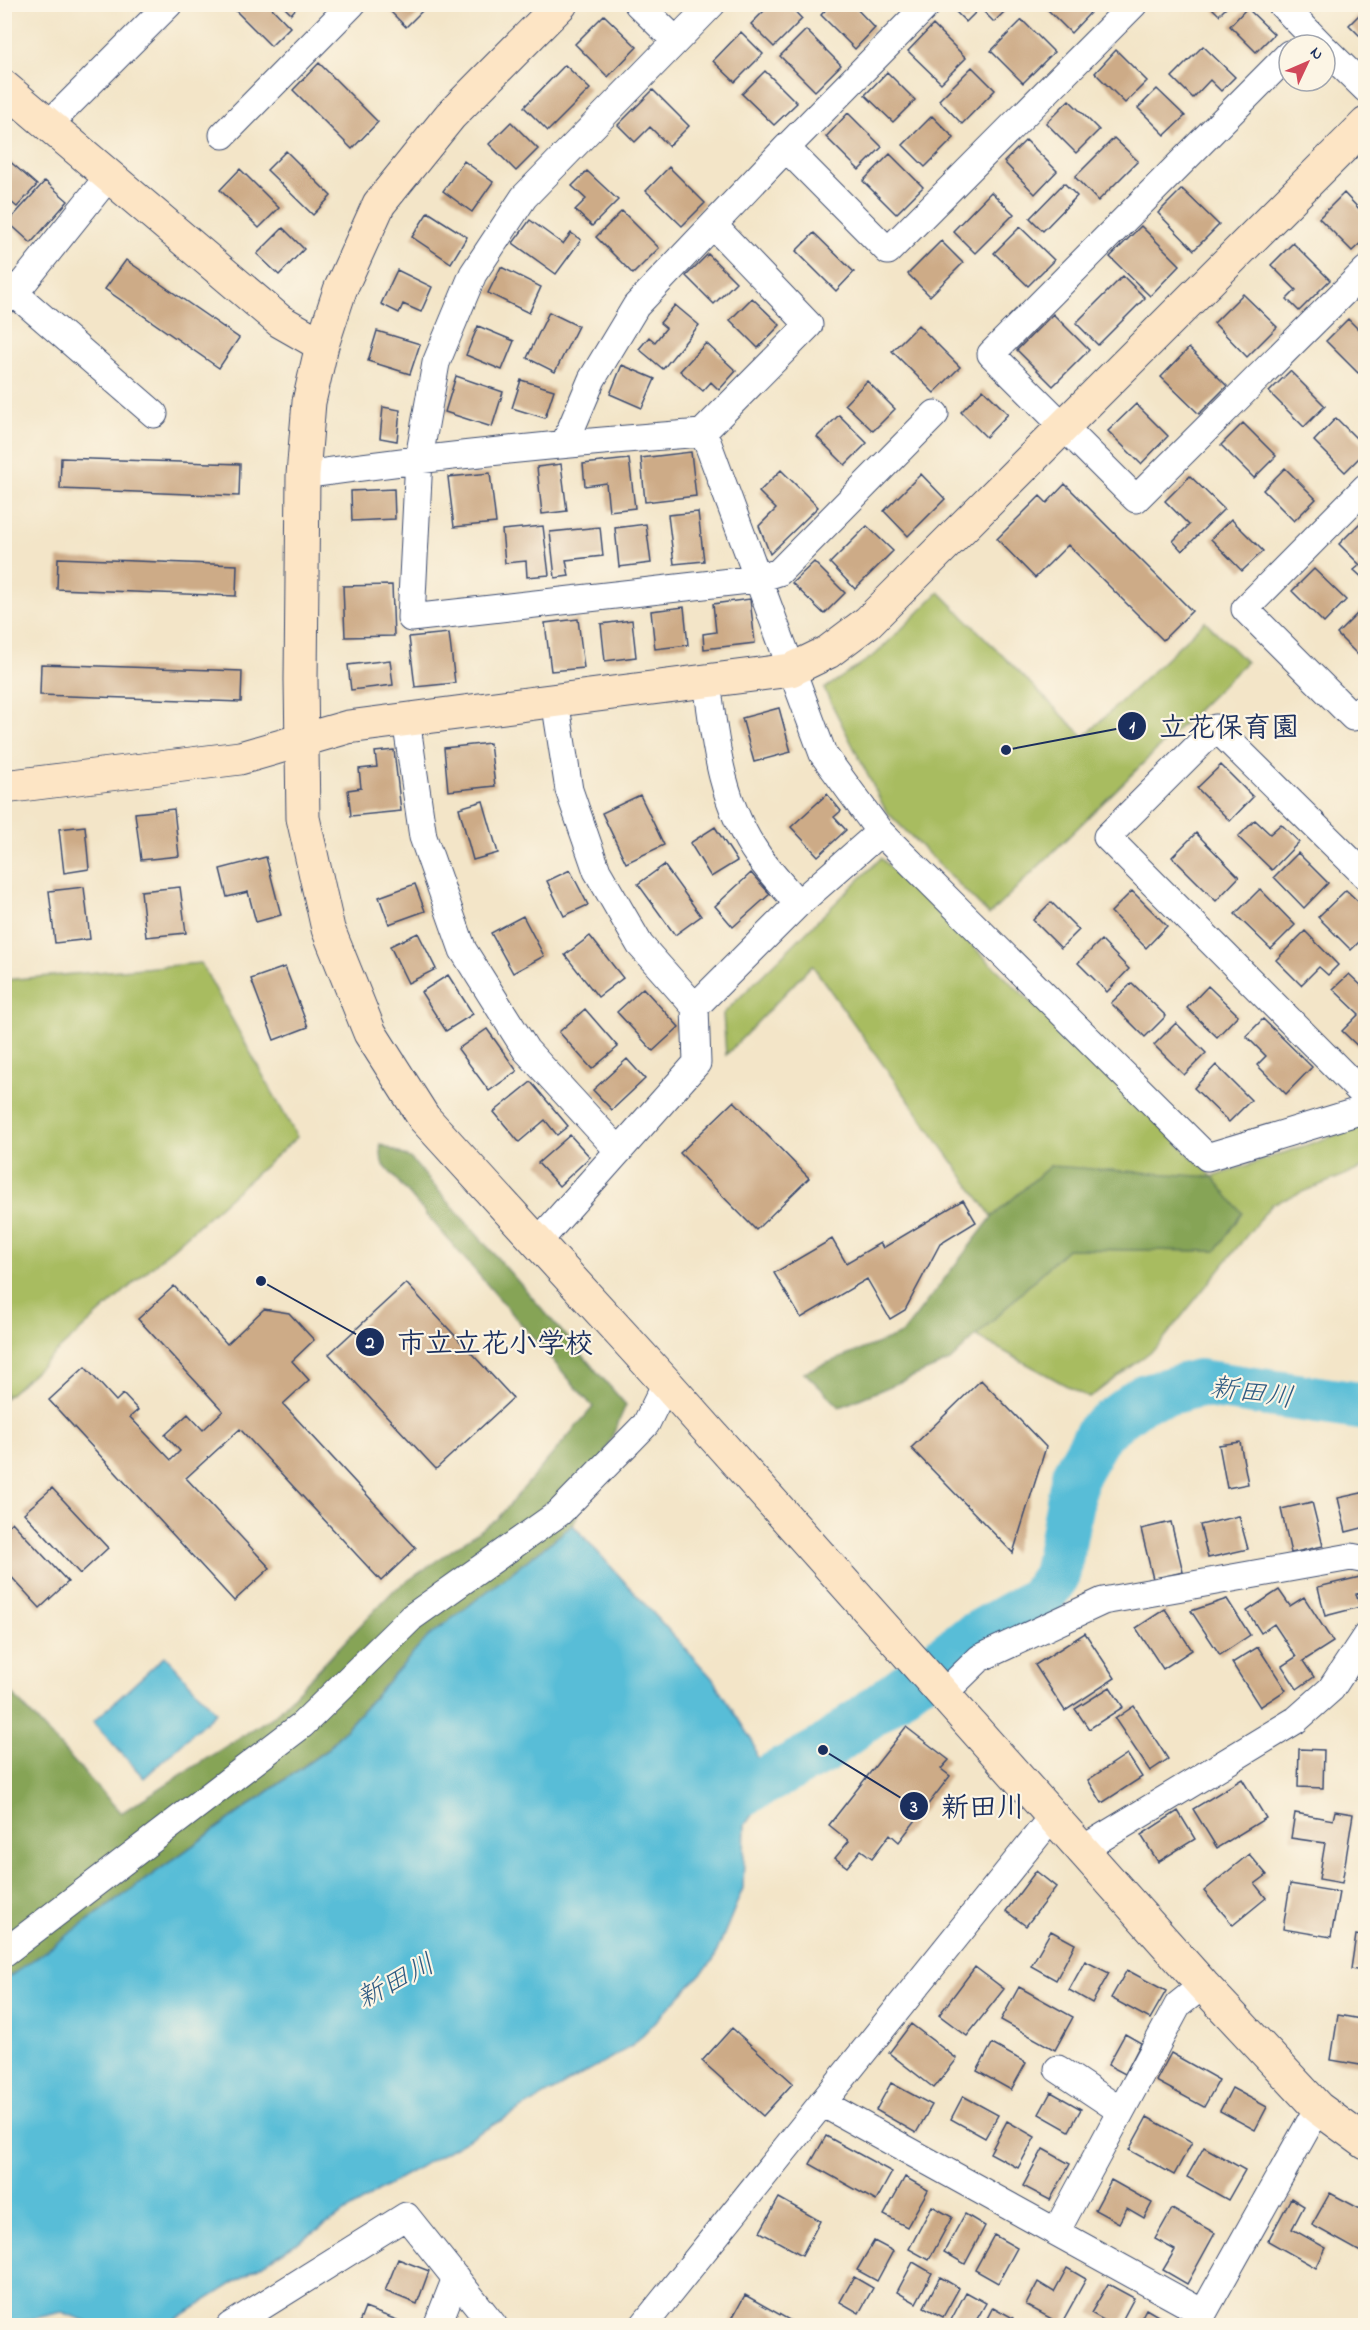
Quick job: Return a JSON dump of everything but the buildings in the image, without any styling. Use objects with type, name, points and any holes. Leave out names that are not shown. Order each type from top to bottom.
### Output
[{"type":"street","points":[[48,125],[169,4]]},
{"type":"street","points":[[223,135],[352,4]]},
{"type":"street","points":[[561,4],[450,116],[379,204],[340,290],[322,345],[309,402],[303,475],[302,740],[303,818],[325,918],[370,1033],[424,1118],[666,1383],[1203,1985],[1318,2108],[1365,2143]]},
{"type":"street","points":[[638,4],[676,41]]},
{"type":"street","points":[[712,4],[524,197],[473,274],[435,363],[419,458],[411,618],[757,579],[779,572],[935,414]]},
{"type":"street","points":[[565,443],[592,379],[636,306],[786,148],[928,4]]},
{"type":"street","points":[[786,148],[888,251],[1134,4]]},
{"type":"street","points":[[1281,4],[1305,33]]},
{"type":"street","points":[[1337,64],[1365,89]]},
{"type":"street","points":[[1277,66],[991,354],[1136,499],[1365,270]]},
{"type":"street","points":[[4,87],[280,321],[322,345]]},
{"type":"street","points":[[4,787],[240,758],[348,726],[791,670],[828,652],[868,622],[1365,124]]},
{"type":"street","points":[[108,177],[8,293],[154,414]]},
{"type":"street","points":[[303,475],[419,458],[565,443],[702,433],[809,325],[713,225]]},
{"type":"street","points":[[702,433],[823,754],[880,832],[1207,1157],[1365,1109]]},
{"type":"street","points":[[1365,487],[1245,609],[1353,717],[1365,705]]},
{"type":"street","points":[[707,681],[716,757],[733,809],[758,856],[798,904]]},
{"type":"street","points":[[537,1244],[697,1063],[694,1006],[640,945],[597,871],[569,790],[555,700]]},
{"type":"street","points":[[406,719],[423,837],[463,950],[525,1050],[619,1151]]},
{"type":"street","points":[[1365,876],[1216,728],[1107,837],[1365,1097]]},
{"type":"street","points":[[694,1006],[798,904],[880,832]]},
{"type":"street","points":[[4,1953],[302,1725],[412,1617],[559,1513],[646,1424],[666,1383]]},
{"type":"street","points":[[944,1694],[980,1658],[1103,1601],[1351,1557],[1365,1560]]},
{"type":"street","points":[[1083,1849],[1296,1720],[1331,1689],[1365,1636]]},
{"type":"street","points":[[643,2325],[1052,1817]]},
{"type":"street","points":[[1056,2232],[1178,2005],[1203,1985]]},
{"type":"street","points":[[1058,2069],[1121,2111]]},
{"type":"street","points":[[822,2103],[1056,2232],[1200,2319],[1318,2108]]},
{"type":"street","points":[[244,2321],[406,2216],[494,2325]]},
{"type":"street","points":[[437,2325],[456,2278]]},
{"type":"green space","points":[[939,592],[1084,737],[1205,621],[1246,662],[989,915],[886,811],[824,689],[876,654]]},
{"type":"green space","points":[[881,858],[1213,1177],[1365,1125],[1365,1167],[1272,1204],[1158,1346],[1089,1398],[976,1336],[1067,1249],[1216,1251],[1050,1166],[992,1217],[812,965],[726,1055],[723,1014]]},
{"type":"green space","points":[[201,963],[297,1137],[5,1398],[5,980]]},
{"type":"green space","points":[[380,1144],[410,1158],[626,1405],[573,1525],[427,1638],[327,1749],[5,1980],[4,1685],[121,1813],[275,1715],[393,1591],[498,1518],[593,1407],[382,1163]]},
{"type":"green space","points":[[1050,1166],[1213,1177],[1242,1213],[1216,1251],[1067,1249],[950,1361],[840,1407],[804,1372],[902,1334],[992,1217]]},
{"type":"water","points":[[573,1525],[712,1678],[754,1744],[765,1797],[745,1825],[743,1888],[713,1961],[632,2046],[398,2179],[167,2325],[96,2325],[62,2312],[5,2325],[5,1980],[327,1750],[427,1638]]},
{"type":"water","points":[[165,1656],[216,1712],[144,1778],[93,1722]]},
{"type":"waterway","name":"新田川","points":[[704,1813],[823,1750],[966,1641],[1039,1600],[1056,1576],[1075,1475],[1100,1431],[1143,1398],[1199,1383],[1366,1407]]},
{"type":"place","name":"立花保育園","points":[[1006,750]]},
{"type":"place","name":"市立立花小学校","points":[[261,1281]]},
{"type":"place","name":"新田川","points":[[823,1750]]}]
